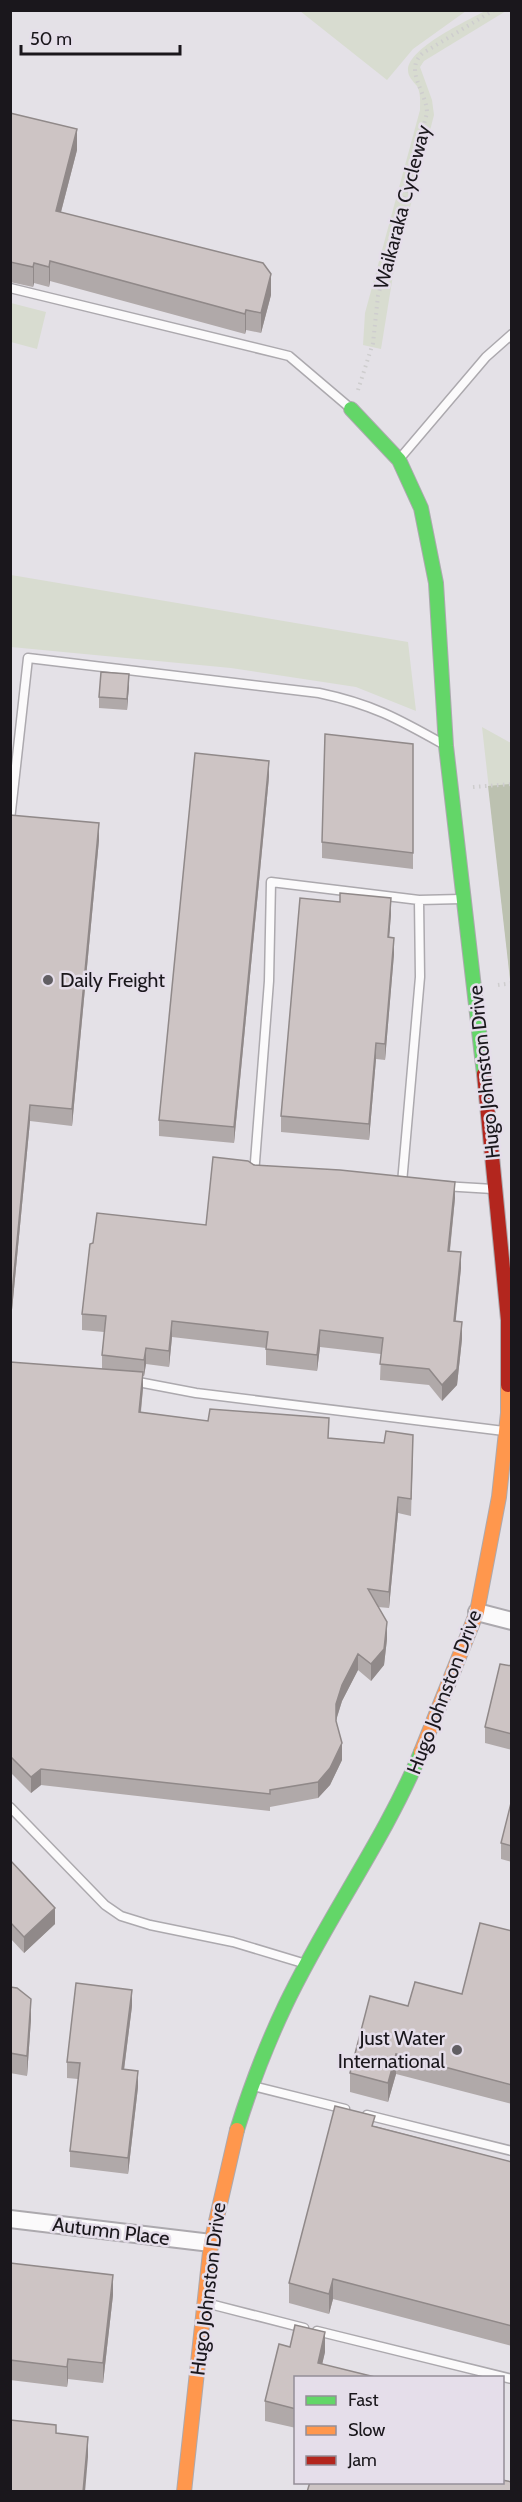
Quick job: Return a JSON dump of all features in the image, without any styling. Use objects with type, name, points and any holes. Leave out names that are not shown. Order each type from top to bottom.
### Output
[{"type":"street","name":"Hugo Johnston Drive","points":[[184,2492],[211,2243],[220,2193],[251,2085],[285,2005],[403,1795],[477,1612],[499,1497],[506,1431],[508,1320],[465,898],[446,746],[436,583],[421,508],[399,460],[351,409]]},
{"type":"street","points":[[477,1612],[512,1621]]},
{"type":"street","name":"Autumn Place","points":[[10,2219],[211,2243]]},
{"type":"lane","points":[[10,288],[289,356],[351,409]]},
{"type":"lane","points":[[399,460],[486,357],[512,334]]},
{"type":"lane","points":[[10,820],[28,658],[319,693],[355,700],[384,711],[446,746]]},
{"type":"lane","points":[[265,1175],[254,1175],[269,981],[271,882],[419,900],[465,898]]},
{"type":"lane","points":[[402,1183],[420,976],[419,900]]},
{"type":"lane","points":[[391,1183],[414,1184]]},
{"type":"lane","points":[[438,1185],[496,1189]]},
{"type":"lane","points":[[128,1380],[196,1393],[506,1431]]},
{"type":"lane","points":[[10,1807],[105,1905],[121,1916],[150,1925],[233,1942],[307,1964]]},
{"type":"lane","points":[[251,2085],[512,2151]]},
{"type":"lane","points":[[205,2303],[500,2376]]},
{"type":"path","name":"Waikaraka Cycleway","points":[[351,409],[373,343],[378,296],[425,123],[426,102],[414,73],[416,62],[423,53],[494,10]]},
{"type":"path","points":[[488,786],[512,784]]},
{"type":"shaded area","points":[[300,11],[466,11],[413,49],[387,80]]},
{"type":"shaded area","points":[[485,11],[506,11],[424,61],[420,67],[432,100],[434,115],[394,269],[381,349],[363,345],[365,313],[420,110],[418,89],[408,70],[411,62],[428,44]]},
{"type":"shaded area","points":[[11,303],[46,312],[37,349],[11,342]]},
{"type":"shaded area","points":[[11,575],[408,642],[416,711],[356,687],[231,668],[11,647]]},
{"type":"shaded area","points":[[482,727],[511,743],[511,986]]},
{"type":"green space","points":[[512,784],[511,988],[488,786]]},
{"type":"building","points":[[10,113],[77,129],[56,211],[263,263],[271,274],[261,313],[246,310],[245,314],[50,261],[49,267],[34,263],[33,267],[10,262]]},
{"type":"building","points":[[101,672],[129,674],[127,699],[99,697]]},
{"type":"building","points":[[325,734],[413,744],[413,853],[322,842]]},
{"type":"building","points":[[195,753],[269,761],[234,1127],[159,1120]]},
{"type":"building","name":"Daily Freight","points":[[10,815],[99,823],[72,1109],[30,1105],[10,1315]]},
{"type":"building","points":[[340,893],[391,898],[388,937],[394,938],[385,1044],[376,1043],[369,1124],[281,1116],[300,898],[340,902]]},
{"type":"building","points":[[213,1157],[248,1161],[254,1165],[340,1170],[455,1182],[448,1251],[461,1252],[454,1321],[462,1322],[457,1369],[442,1385],[429,1369],[380,1364],[383,1338],[320,1330],[317,1355],[266,1349],[268,1332],[172,1321],[169,1351],[146,1348],[144,1360],[102,1355],[106,1316],[82,1314],[90,1244],[93,1243],[97,1213],[206,1225]]},
{"type":"building","points":[[10,1362],[143,1372],[139,1412],[208,1421],[210,1409],[329,1418],[328,1438],[384,1443],[386,1431],[413,1435],[411,1499],[398,1497],[389,1592],[368,1589],[387,1622],[384,1649],[371,1664],[358,1654],[342,1685],[336,1704],[336,1721],[342,1743],[330,1768],[318,1782],[270,1790],[270,1794],[41,1769],[31,1777],[10,1756]]},
{"type":"building","points":[[500,1664],[512,1666],[512,1734],[485,1727]]},
{"type":"building","points":[[512,1799],[512,1846],[501,1843]]},
{"type":"building","points":[[10,1860],[55,1908],[24,1937],[10,1922]]},
{"type":"building","points":[[480,1923],[512,1931],[512,2085],[396,2054],[388,2083],[350,2073],[370,1996],[408,2006],[415,1982],[462,1994]]},
{"type":"building","points":[[76,1983],[132,1990],[122,2069],[138,2071],[128,2158],[70,2151],[80,2063],[67,2062]]},
{"type":"building","points":[[10,1987],[17,1988],[31,1999],[27,2056],[10,2053]]},
{"type":"building","points":[[335,2106],[375,2116],[372,2126],[512,2162],[512,2326],[333,2279],[329,2294],[289,2283]]},
{"type":"building","points":[[10,2263],[113,2275],[103,2363],[68,2359],[67,2367],[10,2360]]},
{"type":"building","points":[[295,2325],[325,2332],[318,2363],[371,2376],[294,2376],[294,2408],[265,2401],[279,2344],[290,2347]]},
{"type":"building","points":[[10,2420],[56,2425],[56,2433],[88,2437],[83,2492],[10,2492]]},
{"type":"building","points":[[504,2480],[512,2482],[512,2492],[307,2492],[309,2484],[504,2484]]},
{"type":"traffic: fast","points":[[351,409],[399,460],[421,508],[436,583],[446,746],[484,1074]]},
{"type":"traffic: fast","points":[[237,2130],[259,2067],[285,2006],[318,1942],[373,1849],[421,1752]]},
{"type":"traffic: slow","points":[[421,1752],[477,1612],[499,1497],[508,1413],[508,1385]]},
{"type":"traffic: slow","points":[[184,2492],[211,2243],[237,2130]]},
{"type":"traffic: jam","points":[[484,1074],[508,1320],[508,1385]]},
{"type":"place","name":"Daily Freight","points":[[48,980]]},
{"type":"place","name":"Just Water International","points":[[457,2050]]}]
